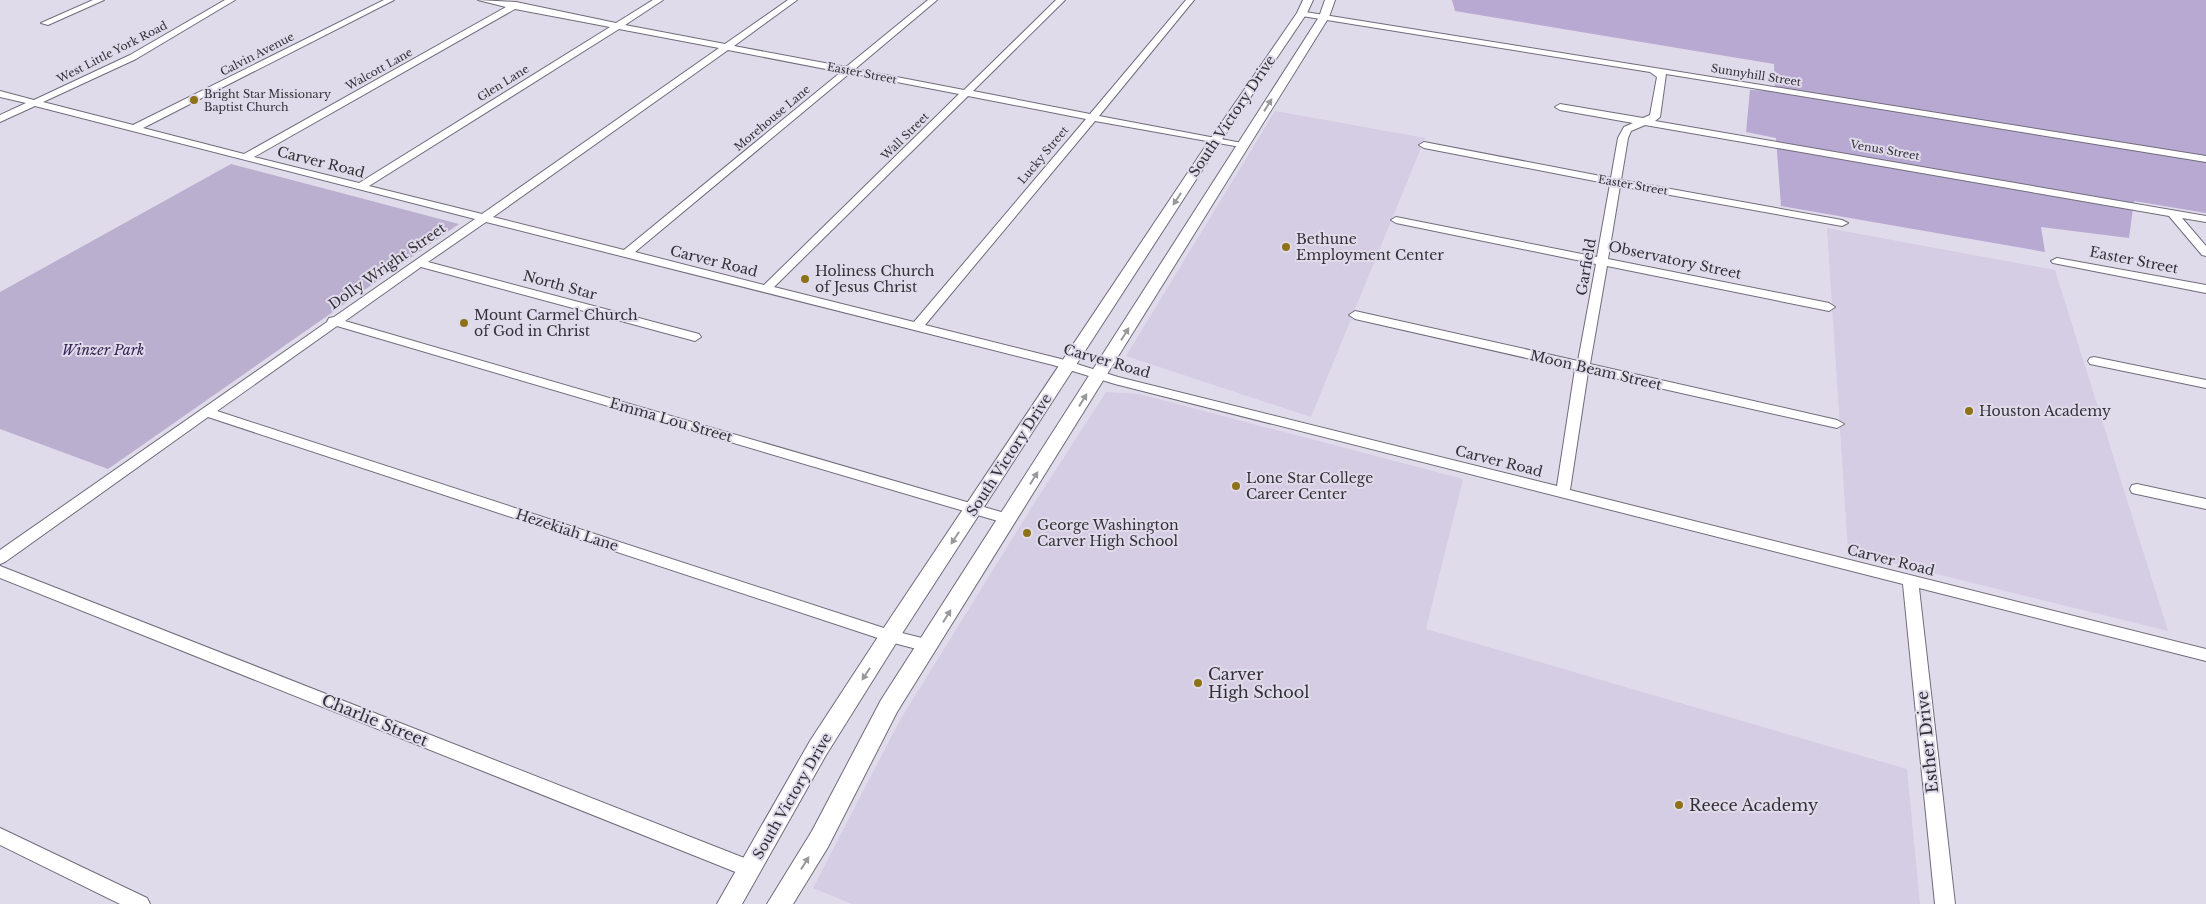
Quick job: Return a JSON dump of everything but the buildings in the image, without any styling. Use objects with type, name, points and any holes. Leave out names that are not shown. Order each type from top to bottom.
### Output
[{"type":"main road","name":"South Victory Drive","points":[[728,904],[750,869],[818,748],[1214,141],[1302,13],[1308,0]]},
{"type":"main road","name":"South Victory Drive","points":[[779,904],[820,839],[889,706],[1324,17],[1330,0]]},
{"type":"main road","points":[[1151,237],[1181,244]]},
{"type":"street","points":[[45,23],[100,0]]},
{"type":"street","name":"West Little York Road","points":[[0,119],[138,54],[232,0]]},
{"type":"street","name":"Calvin Avenue","points":[[134,129],[390,0]]},
{"type":"street","name":"Easter Street","points":[[482,0],[1242,146]]},
{"type":"street","name":"Walcott Lane","points":[[244,158],[525,0]]},
{"type":"street","name":"Glen Lane","points":[[360,187],[659,0]]},
{"type":"street","name":"Dolly Wright Street","points":[[0,558],[793,0]]},
{"type":"street","name":"Morehouse Lane","points":[[626,254],[933,0]]},
{"type":"street","name":"Wall Street","points":[[766,289],[1061,0]]},
{"type":"street","name":"Lucky Street","points":[[917,327],[1190,0]]},
{"type":"street","name":"Sunnyhill Street","points":[[1302,13],[2206,159]]},
{"type":"street","name":"Garfield","points":[[1563,492],[1582,367],[1623,138],[1627,128],[1655,117],[1662,76],[1653,70]]},
{"type":"street","name":"Carver Road","points":[[0,94],[244,158],[2206,655]]},
{"type":"street","name":"Venus Street","points":[[1560,108],[2206,219]]},
{"type":"street","name":"Easter Street","points":[[1424,145],[1842,223]]},
{"type":"street","points":[[2174,214],[2206,253]]},
{"type":"street","name":"Observatory Street","points":[[1396,220],[1829,307]]},
{"type":"street","name":"Easter Street","points":[[2056,261],[2206,289]]},
{"type":"street","name":"North Star","points":[[417,263],[694,337]]},
{"type":"street","name":"Moon Beam Street","points":[[1355,315],[1837,424]]},
{"type":"street","name":"Emma Lou Street","points":[[334,322],[1008,519]]},
{"type":"street","points":[[2094,361],[2206,384]]},
{"type":"street","name":"Hezekiah Lane","points":[[206,412],[890,636],[928,646]]},
{"type":"street","points":[[2137,489],[2206,504]]},
{"type":"street","name":"Charlie Street","points":[[0,572],[750,869]]},
{"type":"street","name":"Esther Drive","points":[[1910,580],[1946,904]]},
{"type":"street","points":[[0,836],[140,904]]},
{"type":"shaded area","points":[[1452,0],[2206,0],[2206,213],[2134,201],[2129,238],[2041,227],[2045,252],[1781,206],[1776,138],[1746,132],[1750,90],[1775,91],[1774,64],[1455,11]]},
{"type":"shaded area","name":"Bethune Employment Center","points":[[1275,111],[1425,138],[1311,417],[1126,356]]},
{"type":"shaded area","name":"Houston Academy","points":[[1827,228],[2055,270],[2168,631],[1848,552]]},
{"type":"shaded area","points":[[1106,392],[1139,394],[1463,479],[1426,629],[1907,769],[1920,904],[852,904],[813,888],[900,720],[1035,502]]},
{"type":"green space","name":"Winzer Park","points":[[231,164],[459,224],[108,469],[0,429],[0,292]]},
{"type":"place","name":"Bright Star Missionary Baptist Church","points":[[194,100]]},
{"type":"place","name":"Bethune Employment Center","points":[[1286,247]]},
{"type":"place","name":"Holiness Church of Jesus Christ","points":[[805,279]]},
{"type":"place","name":"Mount Carmel Church of God in Christ","points":[[464,323]]},
{"type":"place","name":"Houston Academy","points":[[1969,411]]},
{"type":"place","name":"Lone Star College Career Center","points":[[1236,486]]},
{"type":"place","name":"George Washington Carver High School","points":[[1027,533]]},
{"type":"place","name":"Carver High School","points":[[1198,683]]},
{"type":"place","name":"Reece Academy","points":[[1679,805]]}]
